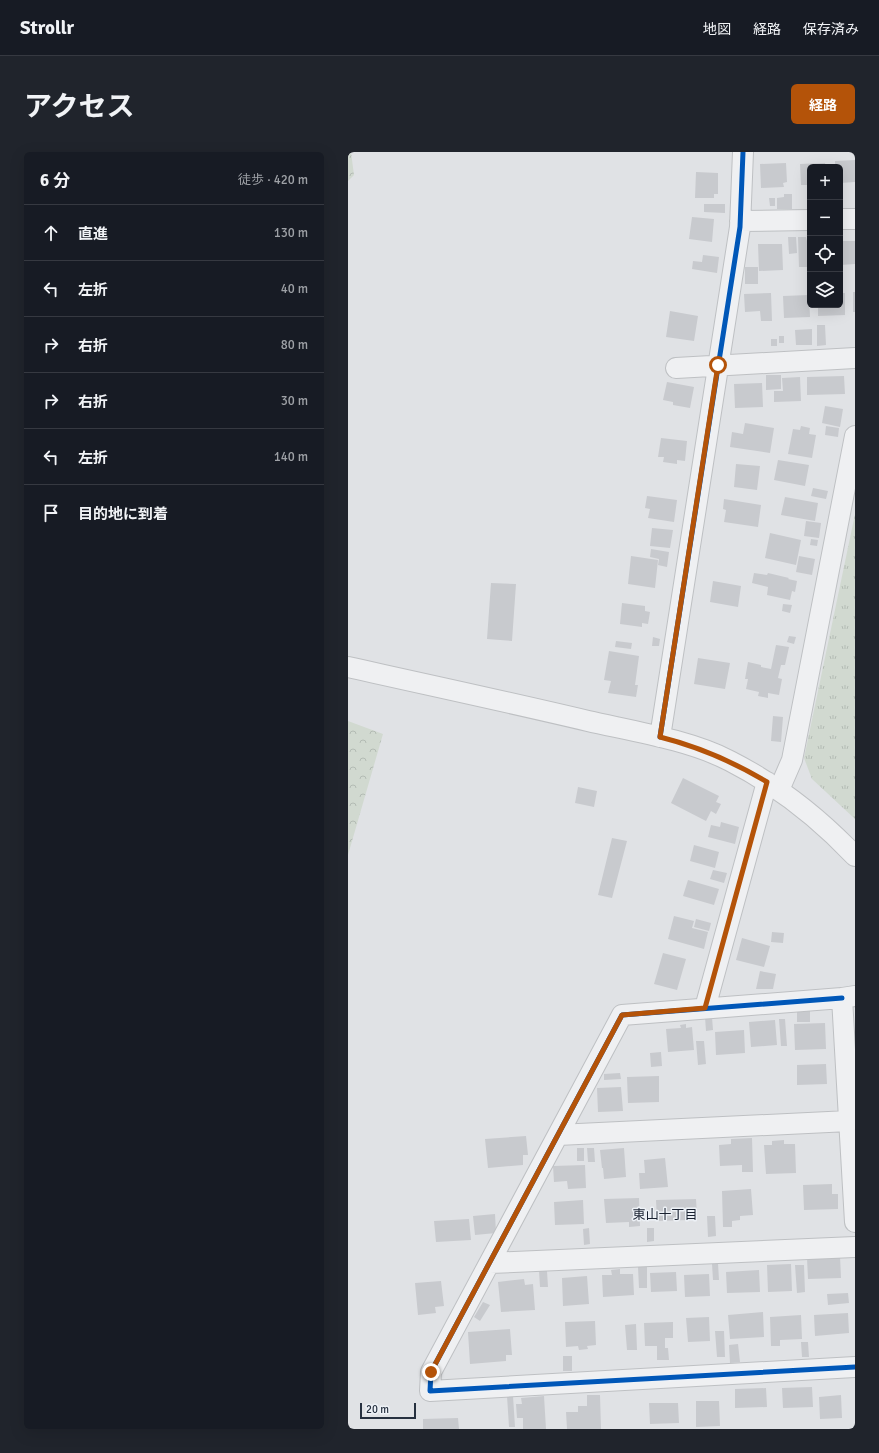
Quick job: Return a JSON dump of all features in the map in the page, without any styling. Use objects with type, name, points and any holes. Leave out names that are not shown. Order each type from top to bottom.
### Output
[{"type":"street","points":[[660,737],[740,221],[743,152]]},
{"type":"street","points":[[843,219],[855,219]]},
{"type":"street","points":[[740,221],[807,220]]},
{"type":"street","points":[[676,368],[855,358]]},
{"type":"street","points":[[705,1008],[773,786],[792,760],[855,436]]},
{"type":"street","points":[[348,667],[660,737],[700,749],[729,760],[773,786],[827,829],[855,856]]},
{"type":"street","points":[[855,1222],[849,1121],[849,997],[622,1015],[431,1372],[430,1391],[855,1367]]},
{"type":"street","points":[[558,1135],[849,1121]]},
{"type":"street","points":[[490,1263],[855,1247]]},
{"type":"green space","points":[[348,152],[351,152],[354,175],[348,181]]},
{"type":"green space","points":[[855,514],[855,819],[812,779],[804,758]]},
{"type":"green space","points":[[348,721],[383,734],[348,855]]},
{"type":"building","points":[[855,160],[855,182],[843,183],[843,164],[835,164],[835,161]]},
{"type":"building","points":[[786,163],[787,182],[783,183],[784,187],[761,188],[760,164]]},
{"type":"building","points":[[825,163],[825,164],[807,164],[807,185],[801,185],[800,164]]},
{"type":"building","points":[[696,172],[718,173],[718,194],[714,194],[714,198],[695,198]]},
{"type":"building","points":[[784,194],[792,194],[792,209],[777,209],[777,198],[784,197]]},
{"type":"building","points":[[769,198],[775,198],[775,206],[770,206]]},
{"type":"building","points":[[704,204],[725,204],[725,213],[704,212]]},
{"type":"building","points":[[692,217],[714,219],[712,242],[689,239]]},
{"type":"building","points":[[788,237],[796,237],[797,253],[789,254]]},
{"type":"building","points":[[798,237],[806,237],[807,267],[799,267]]},
{"type":"building","points":[[843,241],[855,241],[855,264],[843,265]]},
{"type":"building","points":[[758,244],[782,244],[783,270],[759,271]]},
{"type":"building","points":[[703,255],[719,257],[717,273],[692,269],[693,261],[702,262]]},
{"type":"building","points":[[745,267],[758,267],[758,284],[745,284]]},
{"type":"building","points":[[853,292],[855,292],[855,312],[853,312]]},
{"type":"building","points":[[771,293],[772,321],[761,321],[760,311],[745,312],[744,294]]},
{"type":"building","points":[[843,293],[845,293],[845,315],[818,316],[818,308],[843,308]]},
{"type":"building","points":[[807,295],[807,308],[810,308],[810,317],[784,318],[783,296]]},
{"type":"building","points":[[670,311],[698,316],[694,341],[666,337]]},
{"type":"building","points":[[817,325],[825,325],[826,345],[817,346]]},
{"type":"building","points":[[812,329],[812,345],[796,345],[795,330]]},
{"type":"building","points":[[779,336],[784,336],[784,343],[779,343]]},
{"type":"building","points":[[771,339],[777,339],[777,346],[771,346]]},
{"type":"building","points":[[766,375],[781,375],[781,389],[766,390]]},
{"type":"building","points":[[844,376],[845,394],[807,395],[807,377]]},
{"type":"building","points":[[800,377],[801,401],[774,402],[774,391],[783,391],[782,378]]},
{"type":"building","points":[[667,382],[694,387],[690,408],[673,405],[673,402],[663,400]]},
{"type":"building","points":[[762,383],[763,407],[735,408],[734,384]]},
{"type":"building","points":[[825,406],[843,409],[840,427],[822,423]]},
{"type":"building","points":[[745,423],[774,428],[770,453],[730,447],[732,432],[743,434]]},
{"type":"building","points":[[801,426],[810,428],[809,434],[816,435],[812,458],[788,454],[793,429],[800,430]]},
{"type":"building","points":[[826,426],[839,428],[838,437],[825,435]]},
{"type":"building","points":[[661,438],[687,441],[685,461],[677,460],[677,464],[663,462],[664,457],[658,457]]},
{"type":"building","points":[[778,460],[809,465],[805,486],[774,480]]},
{"type":"building","points":[[736,464],[760,466],[757,490],[734,487]]},
{"type":"building","points":[[813,488],[828,491],[826,499],[811,496]]},
{"type":"building","points":[[647,496],[677,500],[674,522],[648,518],[650,509],[645,508]]},
{"type":"building","points":[[785,497],[818,503],[815,521],[781,515]]},
{"type":"building","points":[[724,499],[761,505],[758,527],[724,522],[726,510],[723,509]]},
{"type":"building","points":[[806,521],[821,523],[819,538],[804,536]]},
{"type":"building","points":[[652,528],[673,530],[670,548],[650,546]]},
{"type":"building","points":[[770,533],[801,540],[796,565],[765,558]]},
{"type":"building","points":[[811,539],[818,540],[817,546],[810,545]]},
{"type":"building","points":[[651,549],[669,552],[667,567],[658,565],[659,559],[650,557]]},
{"type":"building","points":[[631,556],[658,560],[655,588],[628,584]]},
{"type":"building","points":[[799,556],[815,559],[812,575],[796,572]]},
{"type":"building","points":[[754,573],[767,575],[768,573],[797,581],[795,592],[792,591],[790,600],[767,595],[768,587],[752,583]]},
{"type":"building","points":[[713,581],[741,586],[738,607],[710,602]]},
{"type":"building","points":[[491,583],[516,584],[512,641],[487,639]]},
{"type":"building","points":[[622,603],[645,606],[645,611],[650,612],[648,624],[642,623],[642,627],[620,624]]},
{"type":"building","points":[[783,604],[792,605],[790,613],[782,611]]},
{"type":"building","points":[[789,636],[796,637],[794,644],[787,642]]},
{"type":"building","points":[[653,637],[660,639],[659,646],[652,646]]},
{"type":"building","points":[[616,641],[632,643],[631,649],[615,647]]},
{"type":"building","points":[[776,645],[789,647],[785,665],[781,665],[778,678],[782,679],[779,695],[768,693],[768,698],[758,696],[759,692],[746,689],[748,679],[745,679],[748,662],[771,669]]},
{"type":"building","points":[[609,651],[639,656],[635,685],[638,685],[636,697],[608,693],[611,681],[604,680]]},
{"type":"building","points":[[698,658],[730,663],[725,689],[694,684]]},
{"type":"building","points":[[773,716],[783,717],[781,742],[771,741]]},
{"type":"building","points":[[683,778],[719,796],[716,802],[721,804],[716,814],[711,811],[706,821],[671,803]]},
{"type":"building","points":[[578,787],[597,791],[594,807],[575,803]]},
{"type":"building","points":[[721,822],[739,827],[735,844],[708,837],[711,825],[720,827]]},
{"type":"building","points":[[612,838],[627,841],[612,898],[598,895]]},
{"type":"building","points":[[694,845],[719,852],[715,868],[690,861]]},
{"type":"building","points":[[713,870],[727,873],[724,883],[710,879]]},
{"type":"building","points":[[688,880],[719,889],[714,905],[683,896]]},
{"type":"building","points":[[674,916],[694,921],[692,928],[708,932],[704,949],[668,939]]},
{"type":"building","points":[[696,919],[711,923],[709,931],[694,927]]},
{"type":"building","points":[[772,932],[784,933],[783,943],[771,942]]},
{"type":"building","points":[[742,938],[770,946],[764,967],[736,960]]},
{"type":"building","points":[[663,953],[686,959],[677,990],[654,984]]},
{"type":"building","points":[[760,971],[776,974],[773,989],[756,989]]},
{"type":"building","points":[[810,1011],[810,1022],[797,1022],[797,1012]]},
{"type":"building","points":[[705,1017],[712,1017],[713,1030],[706,1031]]},
{"type":"building","points":[[779,1019],[785,1019],[787,1046],[781,1046]]},
{"type":"building","points":[[775,1020],[777,1045],[751,1047],[749,1022]]},
{"type":"building","points":[[825,1023],[826,1049],[795,1050],[794,1024]]},
{"type":"building","points":[[686,1024],[686,1028],[692,1027],[694,1050],[668,1052],[666,1029],[681,1028],[680,1025]]},
{"type":"building","points":[[744,1030],[745,1053],[716,1055],[715,1032]]},
{"type":"building","points":[[696,1041],[704,1041],[706,1064],[698,1065]]},
{"type":"building","points":[[661,1052],[662,1066],[651,1067],[650,1053]]},
{"type":"building","points":[[826,1064],[827,1084],[797,1085],[797,1065]]},
{"type":"building","points":[[620,1073],[621,1079],[604,1080],[604,1074]]},
{"type":"building","points":[[659,1076],[659,1102],[628,1103],[627,1077]]},
{"type":"building","points":[[621,1087],[623,1111],[598,1112],[597,1088]]},
{"type":"building","points":[[526,1136],[528,1155],[523,1155],[523,1165],[488,1168],[485,1139]]},
{"type":"building","points":[[752,1138],[753,1172],[742,1172],[742,1165],[720,1166],[719,1145],[731,1144],[731,1139]]},
{"type":"building","points":[[784,1140],[784,1144],[795,1144],[796,1173],[766,1174],[764,1145],[772,1145],[772,1141]]},
{"type":"building","points":[[577,1148],[584,1148],[584,1161],[577,1161]]},
{"type":"building","points":[[587,1148],[594,1148],[595,1162],[588,1162]]},
{"type":"building","points":[[624,1148],[626,1177],[604,1179],[600,1150]]},
{"type":"building","points":[[665,1158],[668,1187],[640,1189],[639,1173],[645,1173],[644,1160]]},
{"type":"building","points":[[585,1165],[586,1188],[568,1189],[567,1181],[554,1182],[553,1166]]},
{"type":"building","points":[[832,1184],[832,1194],[838,1194],[838,1209],[804,1210],[803,1185]]},
{"type":"building","points":[[751,1189],[753,1215],[740,1216],[740,1220],[732,1221],[732,1227],[723,1227],[722,1191]]},
{"type":"building","points":[[639,1198],[640,1226],[629,1227],[629,1222],[606,1223],[604,1199]]},
{"type":"building","points":[[696,1199],[697,1215],[688,1215],[688,1220],[657,1221],[656,1200]]},
{"type":"building","points":[[583,1200],[584,1224],[555,1225],[554,1202]]},
{"type":"building","points":[[495,1214],[496,1233],[475,1235],[473,1216]]},
{"type":"building","points":[[707,1216],[715,1216],[716,1236],[708,1237]]},
{"type":"building","points":[[469,1219],[471,1240],[436,1242],[434,1221]]},
{"type":"building","points":[[589,1228],[590,1244],[584,1245],[583,1229]]},
{"type":"building","points":[[647,1228],[654,1228],[654,1241],[647,1242]]},
{"type":"building","points":[[840,1256],[841,1278],[808,1279],[807,1258]]},
{"type":"building","points":[[718,1263],[719,1280],[713,1280],[712,1264]]},
{"type":"building","points":[[791,1264],[792,1291],[768,1292],[767,1265]]},
{"type":"building","points":[[795,1265],[804,1265],[805,1292],[797,1293]]},
{"type":"building","points":[[638,1267],[647,1267],[647,1288],[639,1288]]},
{"type":"building","points":[[620,1269],[620,1274],[633,1274],[634,1295],[603,1297],[602,1275],[612,1275],[611,1270]]},
{"type":"building","points":[[759,1270],[760,1292],[727,1293],[726,1272]]},
{"type":"building","points":[[539,1271],[547,1271],[548,1287],[540,1287]]},
{"type":"building","points":[[676,1272],[677,1291],[651,1292],[650,1273]]},
{"type":"building","points":[[709,1274],[710,1296],[685,1297],[684,1275]]},
{"type":"building","points":[[587,1276],[589,1304],[563,1306],[562,1278]]},
{"type":"building","points":[[524,1279],[525,1285],[533,1284],[535,1310],[501,1312],[498,1282]]},
{"type":"building","points":[[441,1281],[444,1306],[435,1307],[436,1313],[418,1315],[415,1283]]},
{"type":"building","points":[[848,1293],[849,1303],[828,1305],[827,1294]]},
{"type":"building","points":[[483,1302],[490,1305],[480,1321],[474,1317]]},
{"type":"building","points":[[763,1312],[764,1337],[730,1339],[728,1315]]},
{"type":"building","points":[[848,1313],[849,1333],[815,1336],[814,1315]]},
{"type":"building","points":[[801,1315],[802,1339],[780,1340],[780,1346],[771,1346],[770,1317]]},
{"type":"building","points":[[709,1317],[710,1341],[688,1342],[686,1318]]},
{"type":"building","points":[[595,1321],[596,1345],[587,1346],[588,1349],[579,1350],[578,1346],[566,1347],[565,1322]]},
{"type":"building","points":[[673,1322],[673,1338],[665,1338],[665,1348],[668,1348],[669,1360],[657,1360],[657,1346],[645,1346],[644,1323]]},
{"type":"building","points":[[636,1324],[637,1350],[627,1350],[625,1325]]},
{"type":"building","points":[[510,1329],[512,1355],[506,1355],[506,1361],[470,1364],[468,1332]]},
{"type":"building","points":[[715,1331],[724,1331],[725,1357],[717,1357]]},
{"type":"building","points":[[801,1342],[808,1342],[809,1357],[802,1357]]},
{"type":"building","points":[[738,1344],[740,1362],[730,1363],[729,1345]]},
{"type":"building","points":[[563,1356],[572,1356],[572,1371],[563,1371]]},
{"type":"building","points":[[812,1387],[813,1407],[783,1408],[782,1388]]},
{"type":"building","points":[[766,1388],[767,1407],[735,1408],[735,1389]]},
{"type":"building","points":[[587,1395],[600,1395],[601,1429],[567,1429],[566,1412],[578,1412],[578,1406],[587,1406]]},
{"type":"building","points":[[841,1395],[842,1418],[820,1419],[819,1397]]},
{"type":"building","points":[[507,1396],[513,1396],[515,1427],[509,1427]]},
{"type":"building","points":[[544,1396],[546,1429],[523,1429],[523,1418],[517,1418],[516,1404],[522,1404],[521,1398]]},
{"type":"building","points":[[696,1401],[719,1401],[720,1426],[696,1427]]},
{"type":"building","points":[[649,1403],[678,1403],[679,1423],[650,1424]]},
{"type":"building","points":[[458,1418],[459,1429],[423,1429],[423,1419]]},
{"type":"cycle path","points":[[660,737],[740,227],[743,152]]},
{"type":"cycle path","points":[[842,998],[622,1015],[431,1372],[430,1391],[855,1367]]},
{"type":"district","name":"東山十丁目","points":[[665,1215]]},
{"type":"route","points":[[431,1372],[622,1015],[705,1008],[767,782],[729,760],[700,749],[660,737],[718,365]]}]
